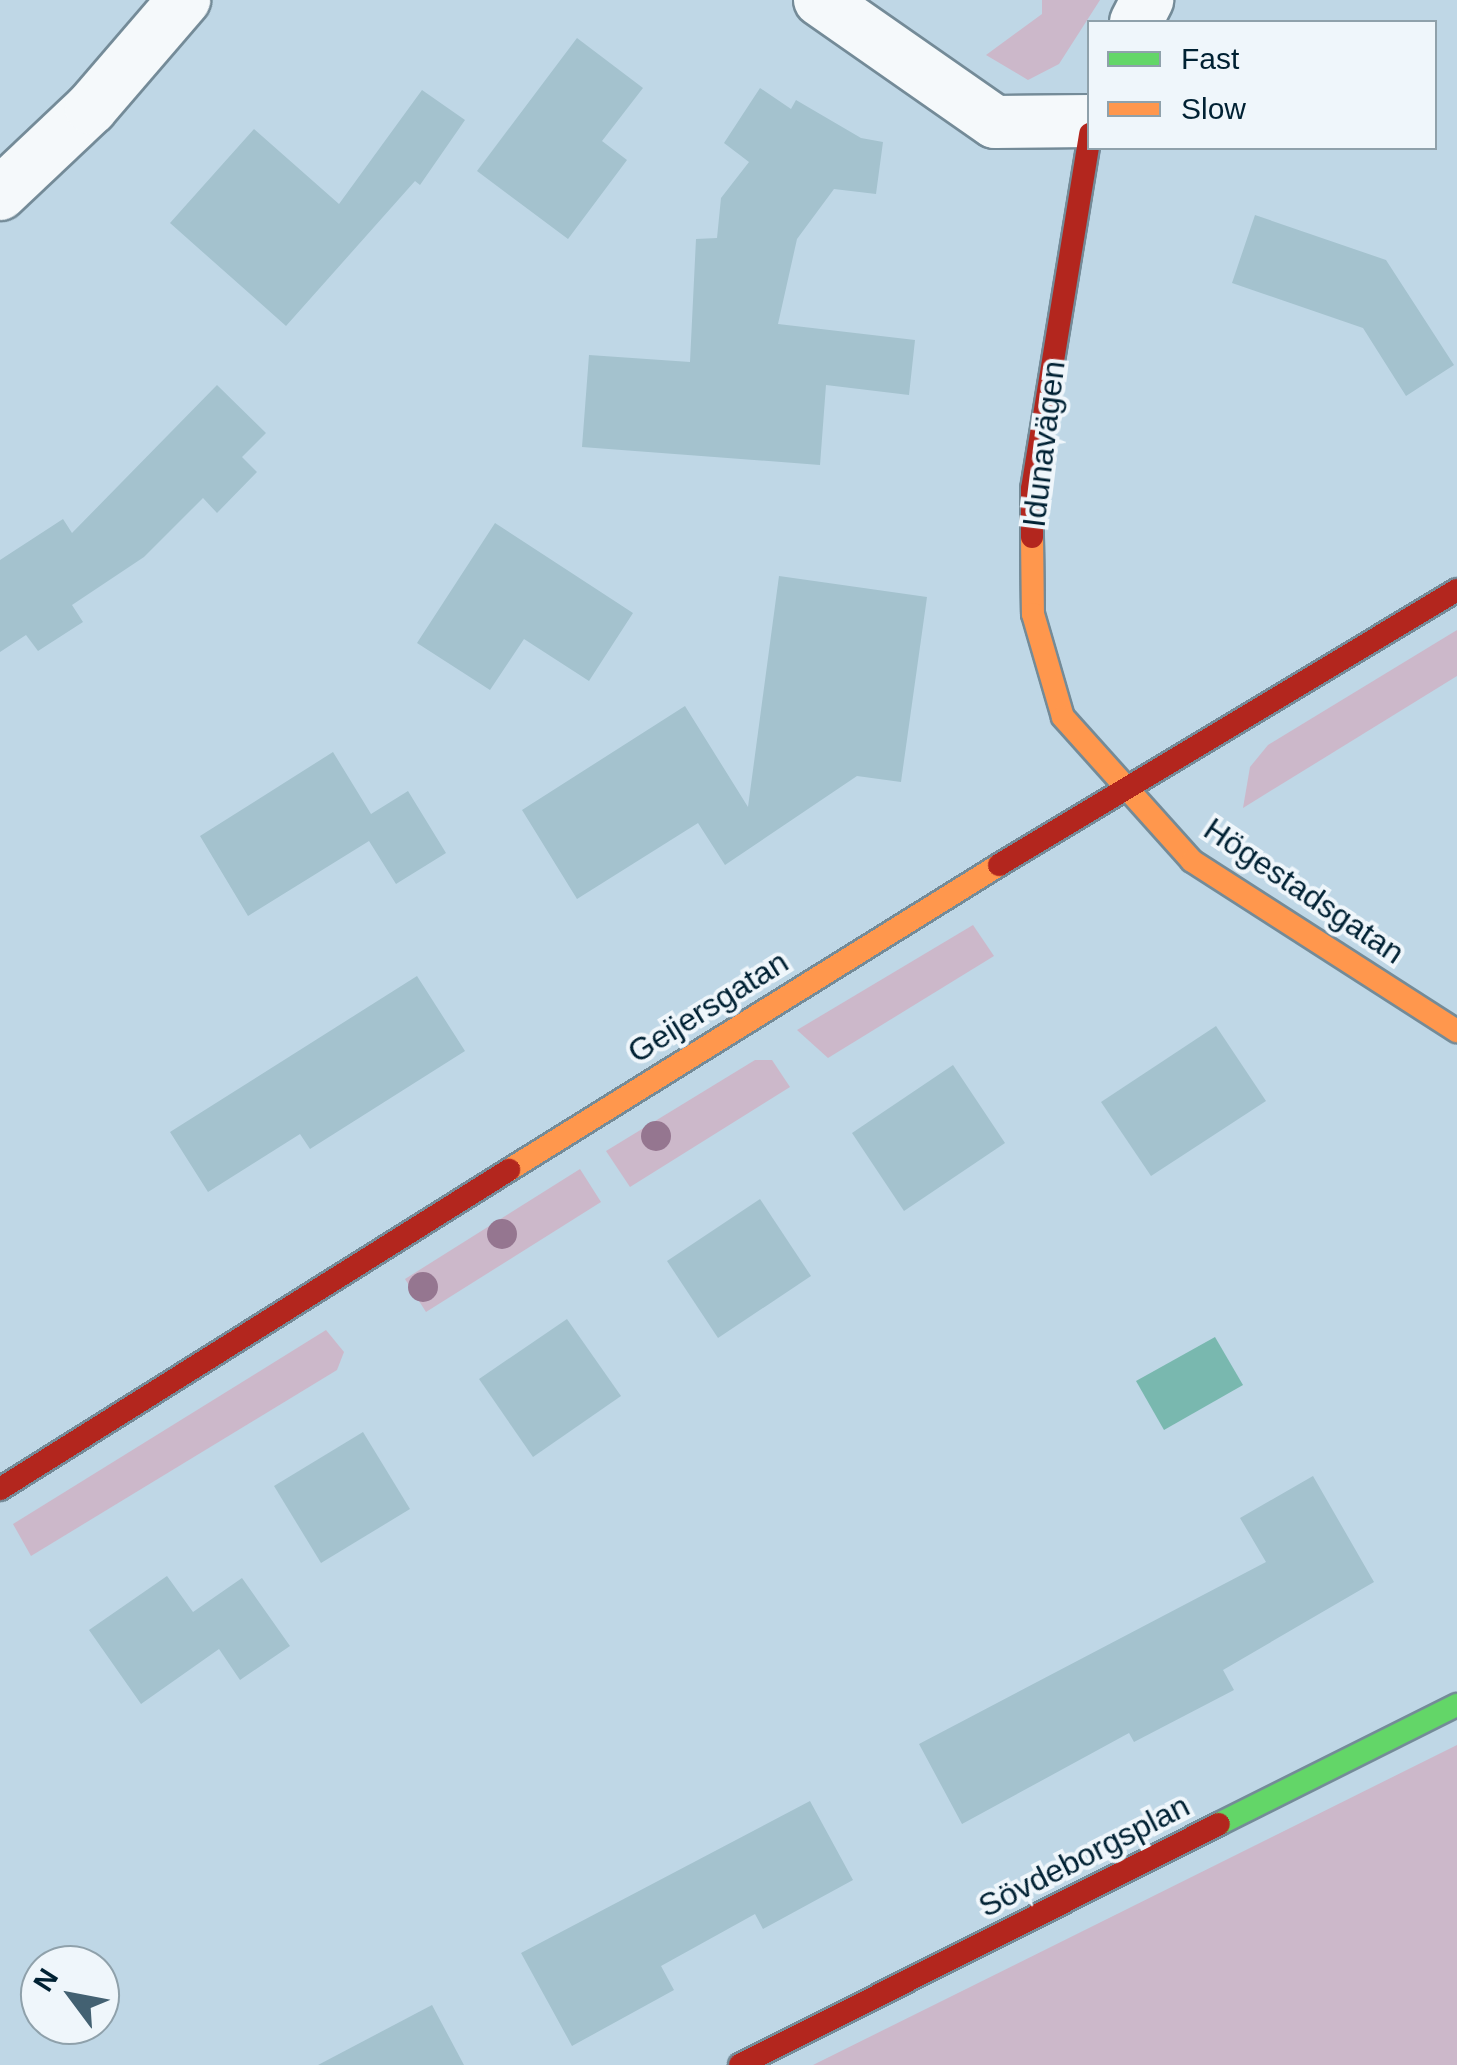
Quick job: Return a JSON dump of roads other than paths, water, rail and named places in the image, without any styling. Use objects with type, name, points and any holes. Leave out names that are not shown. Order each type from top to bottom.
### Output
[{"type":"street","points":[[0,194],[91,108],[184,0]]},
{"type":"street","points":[[820,0],[995,122],[1087,121]]},
{"type":"street","name":"Idunavägen","points":[[1087,150],[1032,489],[1033,614],[1063,718],[1127,789]]},
{"type":"street","name":"Geijersgatan","points":[[0,1489],[1127,789],[1457,590]]},
{"type":"street","name":"Högestadsgatan","points":[[1127,789],[1192,861],[1457,1032]]},
{"type":"street","name":"Sövdeborgsplan","points":[[740,2065],[1457,1705]]}]
